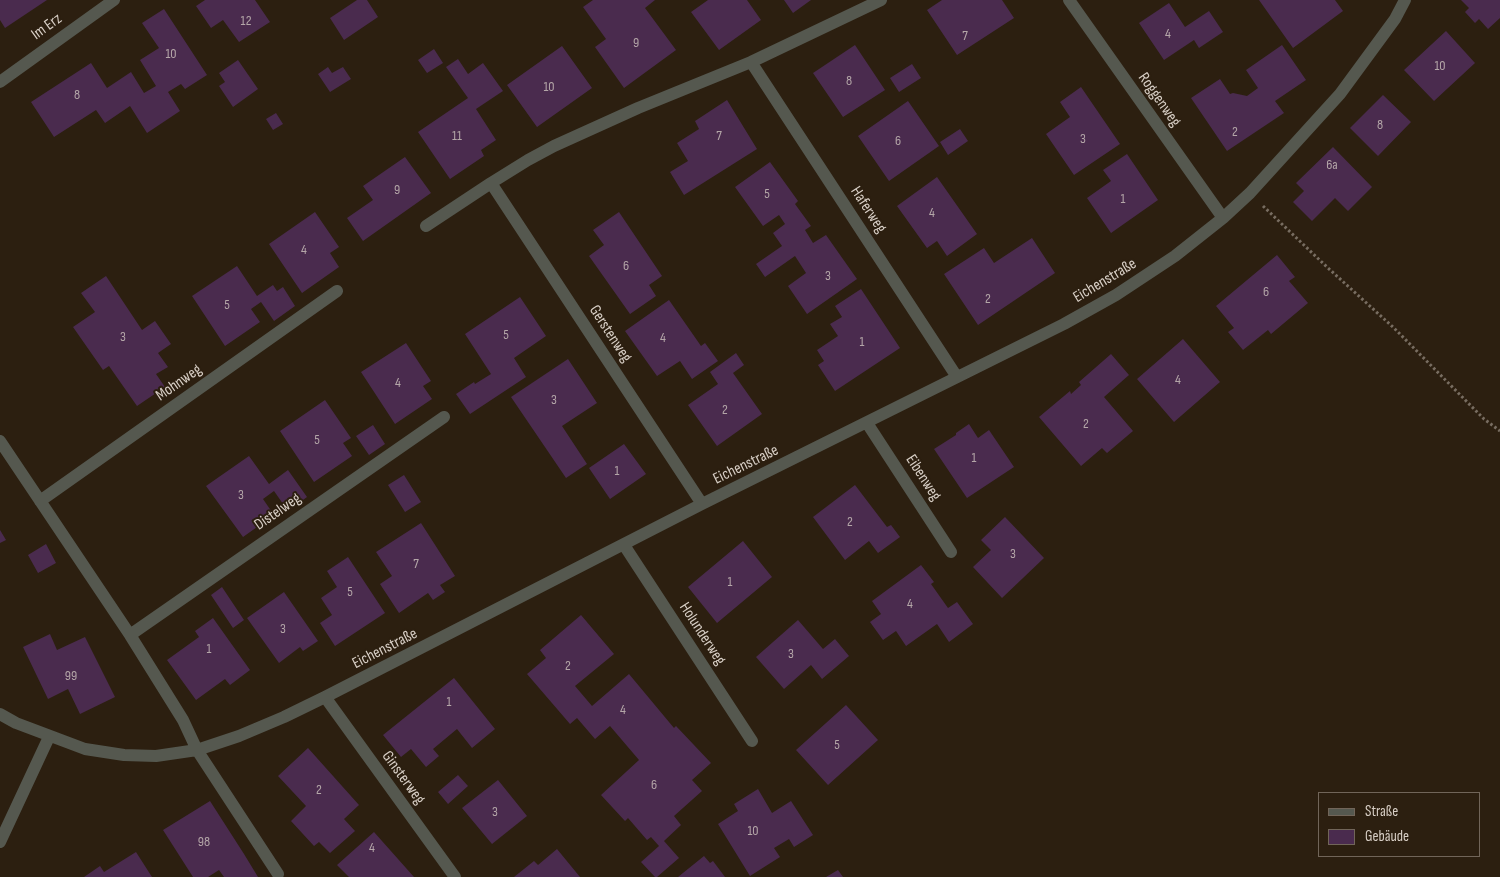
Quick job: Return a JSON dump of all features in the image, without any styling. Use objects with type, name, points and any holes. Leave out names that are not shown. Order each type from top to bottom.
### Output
[{"type":"street","name":"Im Erz","points":[[0,82],[114,0]]},
{"type":"street","points":[[426,226],[491,183],[554,146],[638,108],[751,62],[882,0]]},
{"type":"street","name":"Roggenweg","points":[[1070,0],[1223,218]]},
{"type":"street","name":"Eichenstraße","points":[[0,714],[16,723],[85,749],[124,755],[156,756],[197,750],[239,736],[325,697],[702,504],[1064,324],[1116,295],[1175,256],[1223,218],[1250,193],[1340,94],[1395,19],[1405,0]]},
{"type":"street","name":"Haferweg","points":[[751,62],[957,376]]},
{"type":"street","name":"Gerstenweg","points":[[491,183],[702,504]]},
{"type":"street","name":"Mohnweg","points":[[40,501],[337,291]]},
{"type":"street","name":"Distelweg","points":[[130,635],[444,417]]},
{"type":"street","name":"Eibenweg","points":[[868,422],[950,552]]},
{"type":"street","points":[[0,441],[130,635],[183,720],[197,750],[278,874]]},
{"type":"street","name":"Holunderweg","points":[[624,545],[752,741]]},
{"type":"street","name":"Ginsterweg","points":[[325,697],[455,877]]},
{"type":"street","points":[[0,842],[49,736]]},
{"type":"path","points":[[1250,193],[1394,328],[1484,419],[1500,431]]},
{"type":"building","points":[[0,0],[47,0],[5,28],[0,20]]},
{"type":"building","points":[[205,0],[255,0],[270,22],[239,42],[223,20],[211,28],[196,6]]},
{"type":"building","points":[[357,0],[367,0],[378,17],[344,40],[330,18]]},
{"type":"building","points":[[593,0],[655,0],[645,8],[676,50],[624,88],[595,47],[606,39],[583,7]]},
{"type":"building","points":[[708,0],[747,0],[761,20],[719,50],[691,12]]},
{"type":"building","points":[[784,0],[811,0],[793,13]]},
{"type":"building","points":[[942,0],[1002,0],[1014,18],[957,55],[927,10]]},
{"type":"building","points":[[1259,0],[1335,0],[1343,11],[1293,48]]},
{"type":"building","points":[[1461,0],[1500,0],[1500,18],[1488,29],[1479,19],[1475,23],[1465,12],[1469,8]]},
{"type":"building","points":[[1169,3],[1185,27],[1209,11],[1223,32],[1199,48],[1194,40],[1164,60],[1139,23]]},
{"type":"building","points":[[164,9],[207,75],[185,89],[181,84],[168,92],[180,111],[147,133],[130,106],[105,123],[96,110],[54,137],[31,102],[91,63],[107,88],[131,72],[144,93],[156,86],[140,60],[159,48],[142,23]]},
{"type":"building","points":[[1446,31],[1475,63],[1434,101],[1404,70]]},
{"type":"building","points":[[855,45],[885,90],[843,117],[813,73]]},
{"type":"building","points":[[1282,45],[1306,80],[1275,101],[1284,113],[1227,151],[1191,98],[1220,79],[1230,94],[1247,96],[1258,88],[1246,70]]},
{"type":"building","points":[[562,46],[592,88],[537,127],[507,85]]},
{"type":"building","points":[[434,49],[443,63],[427,73],[418,60]]},
{"type":"building","points":[[458,59],[468,74],[483,63],[503,91],[476,109],[496,140],[481,150],[484,156],[450,179],[418,132],[468,98],[446,67]]},
{"type":"building","points":[[238,60],[258,89],[233,107],[219,86],[225,82],[219,73]]},
{"type":"building","points":[[912,64],[921,78],[899,92],[890,78]]},
{"type":"building","points":[[328,67],[332,73],[343,67],[351,79],[330,92],[318,74]]},
{"type":"building","points":[[1081,87],[1120,144],[1074,175],[1046,134],[1070,117],[1060,102]]},
{"type":"building","points":[[1383,95],[1411,122],[1378,156],[1350,128]]},
{"type":"building","points":[[727,100],[757,149],[684,195],[670,172],[688,161],[677,143],[699,129],[695,121]]},
{"type":"building","points":[[908,101],[939,146],[889,181],[858,136]]},
{"type":"building","points":[[276,113],[283,124],[273,130],[266,119]]},
{"type":"building","points":[[960,129],[968,141],[948,155],[940,142]]},
{"type":"building","points":[[1333,147],[1372,187],[1348,211],[1335,198],[1312,221],[1293,202],[1304,191],[1296,183]]},
{"type":"building","points":[[1127,154],[1158,200],[1111,233],[1087,198],[1111,181],[1103,170]]},
{"type":"building","points":[[405,157],[431,193],[363,241],[347,218],[373,200],[363,186]]},
{"type":"building","points":[[770,162],[798,201],[795,204],[811,226],[805,230],[813,243],[826,235],[857,279],[807,314],[788,286],[806,273],[795,256],[765,277],[756,264],[782,246],[773,233],[785,224],[779,215],[763,226],[735,187]]},
{"type":"building","points":[[937,177],[977,234],[947,256],[937,241],[927,248],[897,206]]},
{"type":"building","points":[[315,212],[339,247],[330,253],[339,267],[302,293],[269,244]]},
{"type":"building","points":[[619,212],[662,276],[649,285],[656,296],[630,314],[589,256],[604,245],[593,230]]},
{"type":"building","points":[[1032,238],[1055,273],[978,325],[944,274],[984,248],[994,263]]},
{"type":"building","points":[[1277,255],[1295,277],[1289,281],[1308,303],[1271,334],[1268,330],[1243,350],[1228,332],[1234,328],[1216,306]]},
{"type":"building","points":[[237,266],[257,296],[273,285],[277,291],[283,287],[295,306],[274,321],[261,302],[251,309],[260,322],[225,346],[192,296]]},
{"type":"building","points":[[106,276],[142,330],[155,321],[171,344],[158,353],[168,367],[156,374],[165,387],[137,406],[109,366],[103,370],[73,327],[95,312],[81,293]]},
{"type":"building","points":[[861,289],[900,348],[835,391],[818,365],[824,361],[817,350],[838,336],[830,324],[842,317],[835,306]]},
{"type":"building","points":[[520,297],[546,336],[514,358],[526,377],[470,414],[456,394],[491,374],[465,334]]},
{"type":"building","points":[[669,300],[701,346],[705,343],[718,361],[692,379],[680,361],[657,376],[625,331]]},
{"type":"building","points":[[1183,339],[1220,382],[1174,422],[1137,379]]},
{"type":"building","points":[[406,343],[431,381],[423,386],[432,399],[395,424],[361,372]]},
{"type":"building","points":[[736,353],[744,365],[733,373],[762,414],[717,446],[688,405],[718,384],[710,372]]},
{"type":"building","points":[[1111,354],[1129,375],[1104,397],[1133,431],[1107,453],[1102,448],[1081,466],[1039,417],[1070,391],[1071,394],[1081,385],[1079,382]]},
{"type":"building","points":[[568,359],[597,403],[562,426],[587,464],[566,478],[511,397]]},
{"type":"building","points":[[325,400],[351,438],[343,443],[352,456],[314,482],[280,431]]},
{"type":"building","points":[[969,424],[978,438],[989,430],[1014,467],[967,498],[934,449]]},
{"type":"building","points":[[373,425],[385,444],[369,455],[356,436]]},
{"type":"building","points":[[624,444],[646,474],[610,499],[589,468]]},
{"type":"building","points":[[249,456],[269,484],[288,470],[307,497],[288,511],[274,491],[263,499],[274,515],[243,537],[206,486]]},
{"type":"building","points":[[404,475],[421,502],[405,512],[388,485]]},
{"type":"building","points":[[855,485],[887,527],[891,525],[900,537],[878,553],[869,541],[845,560],[813,517]]},
{"type":"building","points":[[1005,517],[1044,558],[1002,598],[973,567],[991,550],[981,540]]},
{"type":"building","points":[[421,523],[455,576],[440,585],[445,592],[433,600],[428,593],[399,613],[380,584],[392,576],[376,552]]},
{"type":"building","points":[[0,530],[6,540],[0,543]]},
{"type":"building","points":[[743,541],[772,577],[717,623],[688,587]]},
{"type":"building","points":[[46,544],[56,563],[38,573],[28,555]]},
{"type":"building","points":[[348,557],[385,613],[335,646],[320,623],[332,615],[321,598],[337,587],[327,571]]},
{"type":"building","points":[[921,565],[934,582],[931,584],[948,608],[957,602],[973,624],[949,642],[937,624],[906,646],[896,631],[883,640],[870,622],[881,614],[872,601]]},
{"type":"building","points":[[222,587],[244,620],[233,628],[211,595]]},
{"type":"building","points":[[284,592],[318,641],[303,651],[300,647],[279,663],[247,618]]},
{"type":"building","points":[[581,615],[614,654],[575,686],[592,706],[629,674],[674,728],[676,726],[711,763],[692,780],[702,791],[674,816],[681,825],[664,841],[679,858],[657,877],[641,862],[659,846],[651,837],[647,840],[628,818],[625,821],[601,795],[639,760],[610,726],[595,739],[577,718],[570,724],[527,674],[546,658],[540,650]]},
{"type":"building","points":[[213,618],[250,670],[230,685],[225,679],[196,700],[167,660],[199,637],[195,631]]},
{"type":"building","points":[[798,620],[823,649],[835,639],[849,656],[822,679],[811,665],[784,689],[756,657]]},
{"type":"building","points":[[50,634],[57,650],[85,637],[115,697],[80,714],[68,689],[48,699],[23,647]]},
{"type":"building","points":[[454,678],[495,729],[472,748],[457,729],[433,749],[439,756],[426,767],[411,749],[401,757],[383,735]]},
{"type":"building","points":[[846,705],[878,740],[828,785],[796,750]]},
{"type":"building","points":[[308,748],[359,805],[344,819],[355,831],[330,853],[319,842],[314,846],[291,821],[306,806],[278,776]]},
{"type":"building","points":[[458,775],[468,786],[448,804],[438,792]]},
{"type":"building","points":[[498,780],[527,816],[492,844],[462,808]]},
{"type":"building","points":[[758,789],[772,813],[791,801],[813,835],[794,847],[789,839],[774,848],[780,857],[750,876],[718,824],[738,811],[734,804]]},
{"type":"building","points":[[210,801],[258,877],[224,877],[219,870],[208,877],[193,877],[163,830]]},
{"type":"building","points":[[374,832],[414,877],[349,877],[337,865]]},
{"type":"building","points":[[557,849],[580,877],[514,877],[534,861],[538,865]]},
{"type":"building","points":[[136,852],[152,877],[84,877],[100,866],[104,872]]},
{"type":"building","points":[[704,856],[710,863],[713,861],[725,877],[678,877]]},
{"type":"building","points":[[838,870],[843,877],[826,877]]}]
